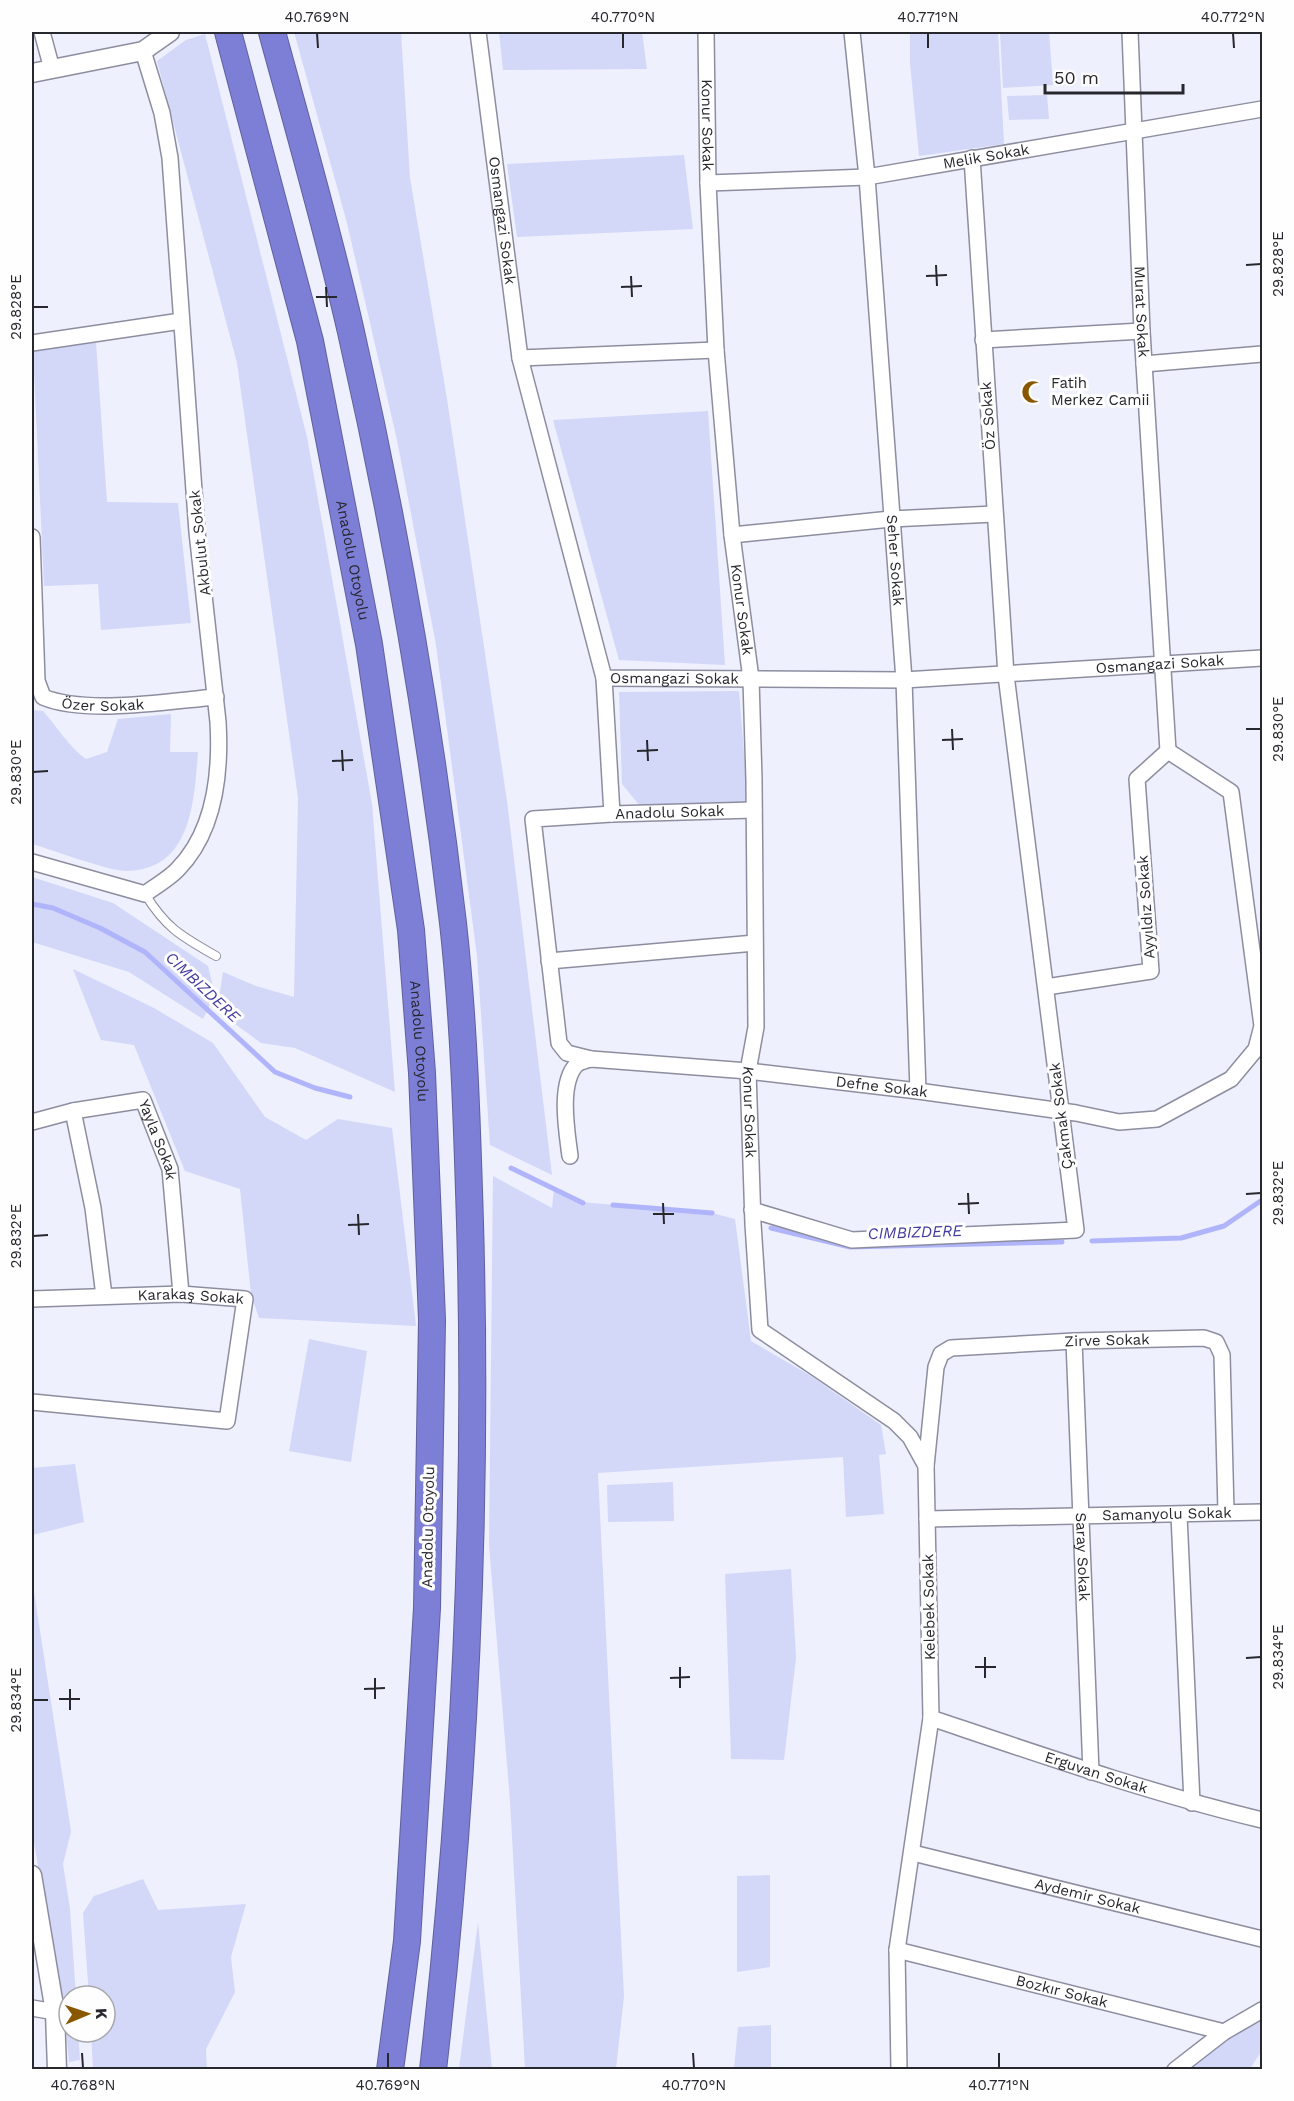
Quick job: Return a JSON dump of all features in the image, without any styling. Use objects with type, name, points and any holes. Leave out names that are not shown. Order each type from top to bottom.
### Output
[{"type":"highway","name":"Anadolu Otoyolu","points":[[228,32],[310,340],[369,644],[411,930],[423,1073],[432,1320],[428,1608],[407,1941],[390,2070]]},
{"type":"highway","points":[[272,32],[351,332],[384,495],[433,778],[453,927],[465,1086],[469,1189],[473,1320],[472,1474],[461,1754],[448,1946],[433,2070]]},
{"type":"street","points":[[42,32],[52,69]]},
{"type":"street","points":[[32,73],[143,51],[170,32]]},
{"type":"street","name":"Osmangazi Sokak","points":[[478,32],[520,358],[604,678],[903,680],[1263,658]]},
{"type":"street","name":"Konur Sokak","points":[[705,32],[708,183],[716,350],[732,535],[750,680],[756,1027],[748,1071],[752,1217]]},
{"type":"street","name":"Seher Sokak","points":[[852,32],[867,177],[903,680],[918,1091]]},
{"type":"street","name":"Murat Sokak","points":[[1130,32],[1142,331],[1168,751]]},
{"type":"street","name":"Akbulut Sokak","points":[[143,51],[162,113],[170,159],[197,532],[220,748],[209,814],[202,834],[177,870],[145,894]]},
{"type":"street","name":"Melik Sokak","points":[[708,183],[867,177],[1263,109]]},
{"type":"street","name":"Öz Sokak","points":[[972,158],[1006,675]]},
{"type":"street","points":[[32,343],[181,321]]},
{"type":"street","points":[[983,340],[1142,331]]},
{"type":"street","points":[[520,358],[716,350]]},
{"type":"street","points":[[1144,364],[1263,354]]},
{"type":"street","points":[[732,535],[891,519],[994,514]]},
{"type":"street","name":"Özer Sokak","points":[[32,537],[36,681],[43,697],[72,705],[216,697]]},
{"type":"street","name":"Çakmak Sokak","points":[[752,1217],[852,1240],[1076,1230],[1006,675]]},
{"type":"street","name":"Anadolu Sokak","points":[[604,678],[612,814],[754,810]]},
{"type":"street","name":"Ayyıldız Sokak","points":[[1046,987],[1151,971],[1137,780],[1168,751]]},
{"type":"street","name":"Defne Sokak","points":[[612,814],[533,819],[560,1043],[567,1053],[591,1059],[748,1071],[918,1091],[1060,1111],[1119,1122],[1157,1119],[1231,1079],[1259,1052],[1262,1026],[1231,792],[1168,751]]},
{"type":"street","points":[[32,862],[145,894]]},
{"type":"street","points":[[549,961],[755,943]]},
{"type":"street","points":[[570,1156],[565,1116],[567,1083],[578,1064],[591,1059]]},
{"type":"street","name":"Yayla Sokak","points":[[32,1122],[73,1111],[143,1100],[170,1169],[181,1294]]},
{"type":"street","points":[[73,1111],[93,1208],[104,1296]]},
{"type":"street","name":"Kelebek Sokak","points":[[752,1217],[760,1330],[894,1421],[909,1437],[926,1467],[931,1718],[897,1950],[899,2070]]},
{"type":"street","name":"Karakaş Sokak","points":[[32,1299],[181,1294],[245,1299],[227,1421],[32,1402]]},
{"type":"street","name":"Zirve Sokak","points":[[926,1467],[936,1366],[941,1354],[951,1348],[1074,1341],[1204,1338],[1216,1342],[1221,1355],[1226,1512]]},
{"type":"street","name":"Saray Sokak","points":[[1074,1341],[1091,1772]]},
{"type":"street","name":"Samanyolu Sokak","points":[[927,1519],[1263,1512]]},
{"type":"street","points":[[1179,1515],[1192,1803]]},
{"type":"street","name":"Erguvan Sokak","points":[[931,1718],[1091,1772],[1192,1803],[1263,1820]]},
{"type":"street","name":"Aydemir Sokak","points":[[913,1853],[1263,1939]]},
{"type":"street","points":[[32,1875],[35,1914],[55,2012],[57,2070]]},
{"type":"street","name":"Bozkır Sokak","points":[[897,1950],[1224,2032]]},
{"type":"street","points":[[32,2008],[55,2012]]},
{"type":"street","points":[[1175,2070],[1224,2032],[1263,2010]]},
{"type":"lane","points":[[145,894],[160,919],[180,936],[216,956]]},
{"type":"shaded area","points":[[294,32],[401,32],[410,178],[447,399],[507,801],[552,1175],[490,1145],[477,956],[436,645],[397,440],[347,223]]},
{"type":"shaded area","points":[[499,32],[642,32],[647,69],[503,70]]},
{"type":"shaded area","points":[[910,32],[998,32],[1004,144],[919,156],[910,63]]},
{"type":"shaded area","points":[[1000,32],[1049,32],[1053,85],[1003,88]]},
{"type":"shaded area","points":[[205,34],[307,437],[372,804],[395,1092],[295,1048],[261,1043],[217,1011],[223,972],[256,986],[294,997],[298,798],[237,363],[157,61],[186,40]]},
{"type":"shaded area","points":[[1047,95],[1049,119],[1009,120],[1007,96]]},
{"type":"shaded area","points":[[684,155],[693,229],[517,237],[507,164]]},
{"type":"shaded area","points":[[96,342],[107,502],[178,503],[191,623],[101,630],[98,584],[44,586],[33,349]]},
{"type":"shaded area","points":[[708,411],[725,665],[619,660],[553,420]]},
{"type":"shaded area","points":[[739,691],[748,802],[640,806],[622,784],[619,692]]},
{"type":"shaded area","points":[[32,710],[43,711],[68,743],[86,759],[107,752],[118,719],[171,714],[170,752],[198,752],[191,811],[185,830],[176,846],[164,859],[147,868],[116,870],[32,844]]},
{"type":"shaded area","points":[[32,877],[113,903],[208,966],[215,995],[203,1019],[129,972],[32,942]]},
{"type":"shaded area","points":[[73,969],[154,1008],[213,1043],[265,1117],[306,1140],[338,1119],[392,1128],[416,1326],[259,1318],[251,1294],[240,1189],[185,1171],[134,1045],[101,1040]]},
{"type":"shaded area","points":[[493,1176],[552,1208],[554,1188],[580,1202],[712,1213],[735,1219],[751,1341],[811,1376],[881,1425],[886,1454],[879,1455],[884,1514],[846,1517],[843,1457],[598,1473],[624,1996],[616,2069],[525,2069],[510,1801],[489,1545]]},
{"type":"shaded area","points":[[309,1339],[367,1351],[351,1462],[289,1451]]},
{"type":"shaded area","points":[[75,1464],[84,1522],[33,1535],[32,1468]]},
{"type":"shaded area","points":[[673,1482],[674,1521],[608,1522],[607,1485]]},
{"type":"shaded area","points":[[791,1569],[796,1658],[784,1760],[731,1759],[725,1574]]},
{"type":"shaded area","points":[[32,1591],[34,1592],[71,1831],[63,1864],[70,1909],[75,1984],[59,1984],[32,1832]]},
{"type":"shaded area","points":[[770,1875],[770,1967],[737,1972],[737,1876]]},
{"type":"shaded area","points":[[143,1879],[158,1910],[246,1904],[231,1957],[235,1992],[206,2049],[207,2069],[93,2069],[92,2044],[117,2044],[117,1984],[88,1984],[83,1913],[94,1896]]},
{"type":"shaded area","points":[[478,1922],[492,2069],[459,2069]]},
{"type":"shaded area","points":[[1262,2010],[1262,2050],[1250,2069],[1175,2070]]},
{"type":"shaded area","points":[[771,2025],[771,2069],[734,2069],[738,2027]]},
{"type":"shaded area","points":[[67,2044],[79,2044],[80,2060],[69,2062]]},
{"type":"waterway","name":"CIMBIZDERE","points":[[32,904],[53,908],[100,928],[145,952],[275,1072],[315,1088],[350,1097]]},
{"type":"waterway","name":"CIMBIZDERE","points":[[511,1168],[583,1203]]},
{"type":"waterway","name":"CIMBIZDERE","points":[[1092,1241],[1181,1238],[1224,1226],[1262,1200]]},
{"type":"waterway","name":"CIMBIZDERE","points":[[613,1205],[712,1213]]},
{"type":"waterway","name":"CIMBIZDERE","points":[[771,1228],[850,1247],[1062,1242]]},
{"type":"place","name":"Fatih Merkez Camii","points":[[1033,392]]}]
